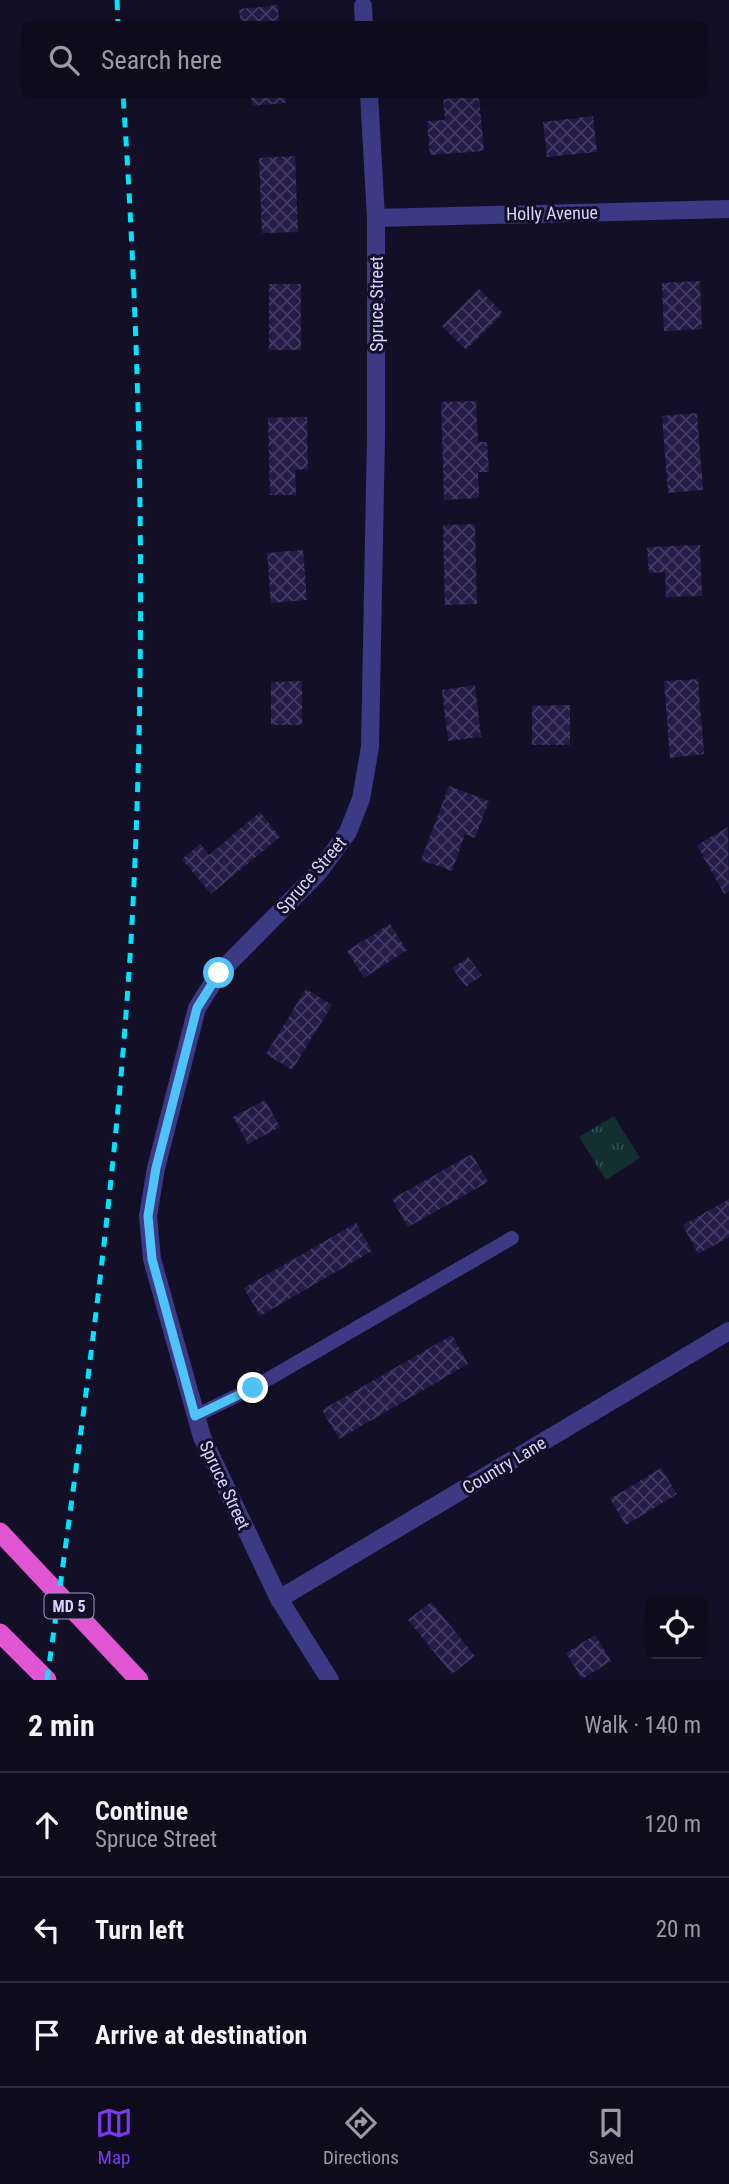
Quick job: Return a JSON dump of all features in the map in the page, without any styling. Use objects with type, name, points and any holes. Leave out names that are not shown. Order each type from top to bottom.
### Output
[{"type":"highway","name":"MD 5","points":[[0,1532],[139,1680]]},
{"type":"highway","points":[[0,1633],[47,1680]]},
{"type":"street","name":"Spruce Street","points":[[330,1680],[279,1599],[225,1488],[195,1416],[152,1259],[148,1216],[156,1168],[197,1008],[219,973],[318,873],[348,832],[361,799],[370,747],[376,218],[369,98]]},
{"type":"street","name":"Holly Avenue","points":[[376,218],[729,209]]},
{"type":"street","name":"Country Lane","points":[[279,1599],[729,1331]]},
{"type":"lane","points":[[195,1416],[253,1388],[512,1238]]},
{"type":"green space","points":[[614,1116],[640,1158],[606,1180],[579,1137]]},
{"type":"building","points":[[278,5],[279,21],[241,21],[239,9]]},
{"type":"building","points":[[251,98],[286,98],[286,103],[252,106]]},
{"type":"building","points":[[479,98],[484,151],[430,155],[427,121],[445,120],[443,99]]},
{"type":"building","points":[[593,116],[597,152],[547,157],[543,122]]},
{"type":"building","points":[[295,156],[298,232],[262,233],[259,158]]},
{"type":"building","points":[[700,281],[702,329],[664,331],[662,283]]},
{"type":"building","points":[[269,284],[301,284],[301,350],[269,350]]},
{"type":"building","points":[[479,289],[503,313],[466,350],[442,326]]},
{"type":"building","points":[[476,401],[478,442],[487,442],[489,472],[478,472],[479,498],[444,500],[441,402]]},
{"type":"building","points":[[697,413],[703,490],[668,493],[662,416]]},
{"type":"building","points":[[307,417],[308,469],[295,470],[296,495],[270,495],[268,418]]},
{"type":"building","points":[[475,524],[477,604],[445,605],[443,525]]},
{"type":"building","points":[[700,545],[702,596],[666,597],[665,572],[649,573],[647,547]]},
{"type":"building","points":[[303,550],[307,600],[271,603],[267,553]]},
{"type":"building","points":[[698,679],[704,754],[670,758],[664,681]]},
{"type":"building","points":[[302,681],[302,725],[271,725],[271,682]]},
{"type":"building","points":[[475,685],[481,737],[448,741],[442,690]]},
{"type":"building","points":[[570,705],[570,745],[532,745],[532,706]]},
{"type":"building","points":[[449,786],[489,801],[475,838],[465,834],[452,871],[421,860]]},
{"type":"building","points":[[260,812],[280,837],[211,894],[182,859],[200,844],[209,855]]},
{"type":"building","points":[[728,827],[729,891],[724,894],[697,845]]},
{"type":"building","points":[[390,924],[407,950],[364,978],[347,951]]},
{"type":"building","points":[[468,957],[482,975],[466,987],[452,968]]},
{"type":"building","points":[[306,989],[332,1005],[292,1070],[266,1054]]},
{"type":"building","points":[[265,1100],[280,1127],[248,1144],[233,1117]]},
{"type":"building","points":[[472,1154],[488,1182],[408,1227],[392,1199]]},
{"type":"building","points":[[729,1199],[729,1237],[698,1254],[683,1225]]},
{"type":"building","points":[[356,1223],[372,1251],[260,1316],[244,1288]]},
{"type":"building","points":[[452,1335],[468,1364],[339,1439],[322,1410]]},
{"type":"building","points":[[661,1468],[677,1494],[626,1525],[610,1499]]},
{"type":"building","points":[[431,1602],[475,1656],[452,1674],[408,1620]]},
{"type":"building","points":[[595,1635],[611,1661],[582,1679],[566,1653]]},
{"type":"railway","points":[[117,0],[118,21]]},
{"type":"railway","points":[[47,1680],[107,1219],[131,941],[141,623],[135,306],[123,98]]},
{"type":"route","points":[[219,973],[197,1008],[156,1168],[148,1216],[152,1259],[195,1416],[253,1388]]}]
